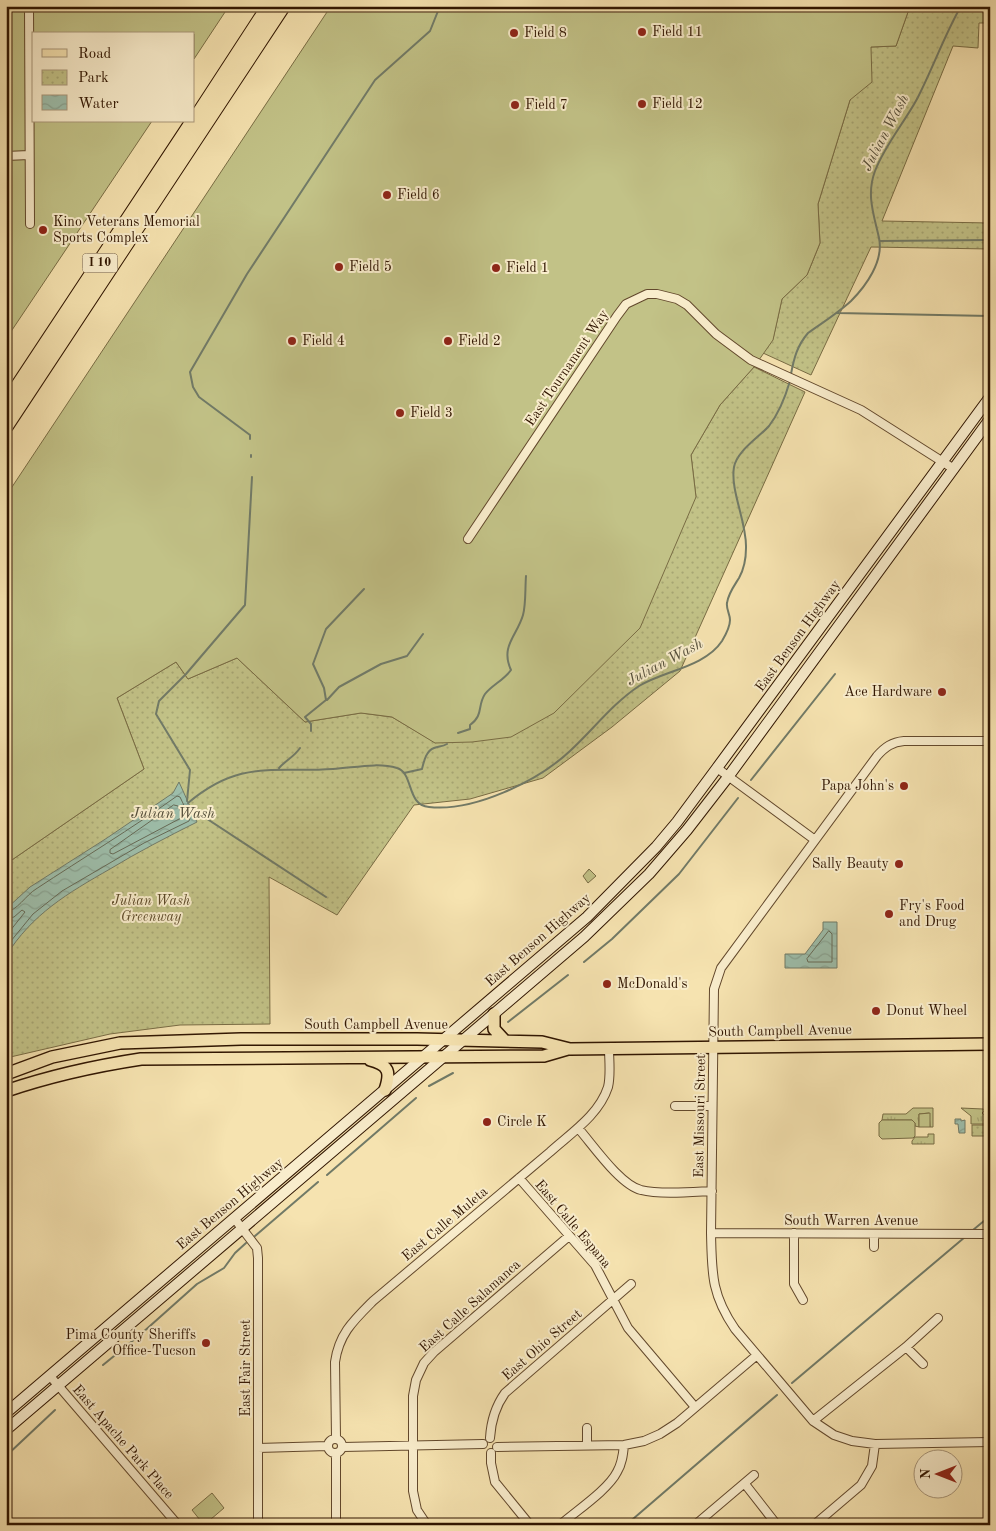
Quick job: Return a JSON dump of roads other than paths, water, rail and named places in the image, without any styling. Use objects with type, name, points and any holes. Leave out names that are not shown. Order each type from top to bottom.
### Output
[{"type":"highway","name":"I 10","points":[[195,119],[269,6]]},
{"type":"highway","name":"I 10","points":[[6,426],[283,6]]},
{"type":"highway","name":"I 10","points":[[6,404],[193,122]]},
{"type":"main road","name":"East Benson Highway","points":[[6,1413],[444,1040],[587,917],[614,891],[666,834],[717,768],[990,397]]},
{"type":"main road","name":"East Benson Highway","points":[[6,1430],[463,1041],[622,902],[670,850],[728,777],[990,419]]},
{"type":"main road","points":[[848,590],[859,598]]},
{"type":"main road","points":[[494,1014],[494,1029],[505,1041]]},
{"type":"main road","name":"South Campbell Avenue","points":[[6,1074],[52,1057],[120,1042],[241,1039],[444,1040],[542,1042],[570,1049]]},
{"type":"main road","name":"South Campbell Avenue","points":[[6,1091],[32,1082],[110,1063],[141,1059],[544,1056],[570,1049],[990,1044]]},
{"type":"main road","points":[[361,1057],[382,1063],[386,1068],[388,1080],[385,1090]]},
{"type":"street","points":[[28,6],[30,224]]},
{"type":"street","points":[[6,156],[29,155]]},
{"type":"street","name":"East Tournament Way","points":[[468,539],[617,316],[626,304],[647,294],[657,294],[677,299],[687,305],[716,334],[740,352],[860,410],[954,469]]},
{"type":"street","name":"East Missouri Street","points":[[990,741],[904,741],[892,743],[877,756],[718,973],[714,989],[711,1233],[712,1276],[717,1298],[734,1329],[813,1421],[834,1435],[852,1441],[875,1444],[990,1442]]},
{"type":"street","points":[[717,768],[815,840]]},
{"type":"street","name":"East Calle Muleta","points":[[336,1438],[335,1362],[337,1352],[349,1326],[373,1301],[578,1128],[601,1104],[609,1085],[609,1048]]},
{"type":"street","points":[[675,1106],[712,1106]]},
{"type":"street","points":[[578,1128],[621,1178],[634,1187],[652,1192],[712,1191]]},
{"type":"street","name":"East Calle Espana","points":[[519,1178],[595,1265],[628,1328],[695,1407]]},
{"type":"street","name":"East Fair Street","points":[[234,1218],[257,1248],[258,1258],[258,1525]]},
{"type":"street","name":"South Warren Avenue","points":[[711,1233],[990,1234]]},
{"type":"street","points":[[794,1233],[794,1284],[803,1300]]},
{"type":"street","points":[[874,1234],[874,1247]]},
{"type":"street","name":"East Calle Salamanca","points":[[427,1525],[417,1510],[414,1501],[412,1446],[413,1396],[416,1380],[424,1363],[434,1352],[569,1236]]},
{"type":"street","name":"East Ohio Street","points":[[490,1438],[497,1404],[505,1393],[631,1284]]},
{"type":"street","points":[[813,1421],[906,1347],[938,1318]]},
{"type":"street","points":[[906,1347],[923,1364]]},
{"type":"street","points":[[497,1447],[624,1446],[644,1441],[660,1434],[757,1356]]},
{"type":"street","name":"East Apache Park Place","points":[[50,1376],[178,1525]]},
{"type":"street","points":[[587,1428],[587,1445]]},
{"type":"street","points":[[336,1453],[330,1451],[328,1446],[330,1440],[336,1438],[342,1442],[343,1447]]},
{"type":"street","points":[[336,1453],[343,1447],[483,1444],[490,1438],[496,1442],[497,1447]]},
{"type":"street","points":[[483,1444],[485,1450],[491,1453]]},
{"type":"street","points":[[814,1525],[861,1485],[872,1466],[875,1444]]},
{"type":"street","points":[[258,1448],[328,1446]]},
{"type":"street","points":[[560,1525],[610,1482],[618,1472],[624,1446]]},
{"type":"street","points":[[491,1453],[497,1447]]},
{"type":"street","points":[[336,1453],[336,1525]]},
{"type":"street","points":[[491,1453],[490,1463],[495,1482],[530,1525]]},
{"type":"street","points":[[695,1525],[754,1475]]},
{"type":"street","points":[[744,1484],[777,1525]]},
{"type":"water","name":"Julian Wash","points":[[179,782],[197,822],[131,857],[65,896],[27,928],[6,956],[6,909],[30,887],[173,793]]},
{"type":"water","points":[[823,922],[837,922],[837,968],[785,968],[785,954],[805,954],[823,930]]},
{"type":"water","points":[[955,1119],[965,1120],[965,1133],[959,1133],[958,1124],[955,1124]]},
{"type":"waterway","points":[[250,439],[250,435],[199,397],[193,387],[190,372],[247,274],[375,80],[430,31],[440,6]]},
{"type":"waterway","name":"Julian Wash","points":[[791,374],[796,352],[808,333],[851,301],[868,281],[872,273],[880,247],[871,197],[872,180],[884,152],[917,99],[961,6]]},
{"type":"waterway","points":[[880,241],[990,240]]},
{"type":"waterway","points":[[837,313],[990,316]]},
{"type":"waterway","name":"Julian Wash","points":[[188,803],[207,789],[241,774],[258,771],[333,769],[381,765],[397,768],[402,771],[406,776],[413,795],[422,805],[429,807],[466,805],[504,792],[541,773],[557,762],[629,693],[649,681],[695,663],[715,650],[722,641],[730,623],[728,600],[731,590],[742,571],[746,552],[746,538],[734,486],[734,467],[743,450],[773,421],[790,381]]},
{"type":"waterway","points":[[187,801],[190,770],[156,714],[159,701],[186,674],[245,605],[252,477]]},
{"type":"waterway","points":[[458,733],[470,729],[470,725],[479,714],[481,702],[485,694],[511,670],[507,654],[523,615],[526,576]]},
{"type":"waterway","points":[[311,731],[311,724],[305,717],[326,700],[324,688],[313,664],[326,629],[364,589]]},
{"type":"waterway","points":[[327,700],[339,687],[381,664],[407,656],[423,634]]},
{"type":"waterway","points":[[751,780],[835,674]]},
{"type":"waterway","points":[[404,773],[422,769],[429,751],[447,744]]},
{"type":"waterway","points":[[279,768],[300,748]]},
{"type":"waterway","points":[[584,962],[612,939],[679,874],[738,798]]},
{"type":"waterway","points":[[189,809],[192,809],[326,897]]},
{"type":"waterway","points":[[508,1022],[568,975]]},
{"type":"waterway","points":[[429,1086],[453,1073]]},
{"type":"waterway","points":[[327,1175],[416,1098]]},
{"type":"waterway","points":[[255,1236],[318,1182]]},
{"type":"waterway","points":[[973,1230],[990,1216]]},
{"type":"waterway","points":[[792,1383],[965,1237]]},
{"type":"waterway","points":[[103,1365],[197,1284],[224,1268],[235,1253],[246,1243]]},
{"type":"waterway","points":[[626,1525],[777,1395]]},
{"type":"waterway","points":[[6,1456],[55,1410]]},
{"type":"place","name":"Field 11","points":[[642,32]]},
{"type":"place","name":"Field 8","points":[[514,33]]},
{"type":"place","name":"Field 12","points":[[642,104]]},
{"type":"place","name":"Field 7","points":[[515,105]]},
{"type":"place","name":"Field 6","points":[[387,195]]},
{"type":"place","name":"Kino Veterans Memorial Sports Complex","points":[[43,230]]},
{"type":"place","name":"Field 5","points":[[339,267]]},
{"type":"place","name":"Field 1","points":[[496,268]]},
{"type":"place","name":"Field 4","points":[[292,341]]},
{"type":"place","name":"Field 2","points":[[448,341]]},
{"type":"place","name":"Field 3","points":[[400,413]]},
{"type":"place","name":"Ace Hardware","points":[[942,692]]},
{"type":"place","name":"Papa John's","points":[[904,786]]},
{"type":"place","name":"Sally Beauty","points":[[899,864]]},
{"type":"place","name":"Fry's Food and Drug","points":[[889,914]]},
{"type":"place","name":"McDonald's","points":[[607,984]]},
{"type":"place","name":"Donut Wheel","points":[[876,1011]]},
{"type":"place","name":"Circle K","points":[[487,1122]]},
{"type":"place","name":"Pima County Sheriffs Office-Tucson","points":[[206,1343]]},
{"type":"park label","name":"Julian Wash Greenway","points":[[151,910]]}]
